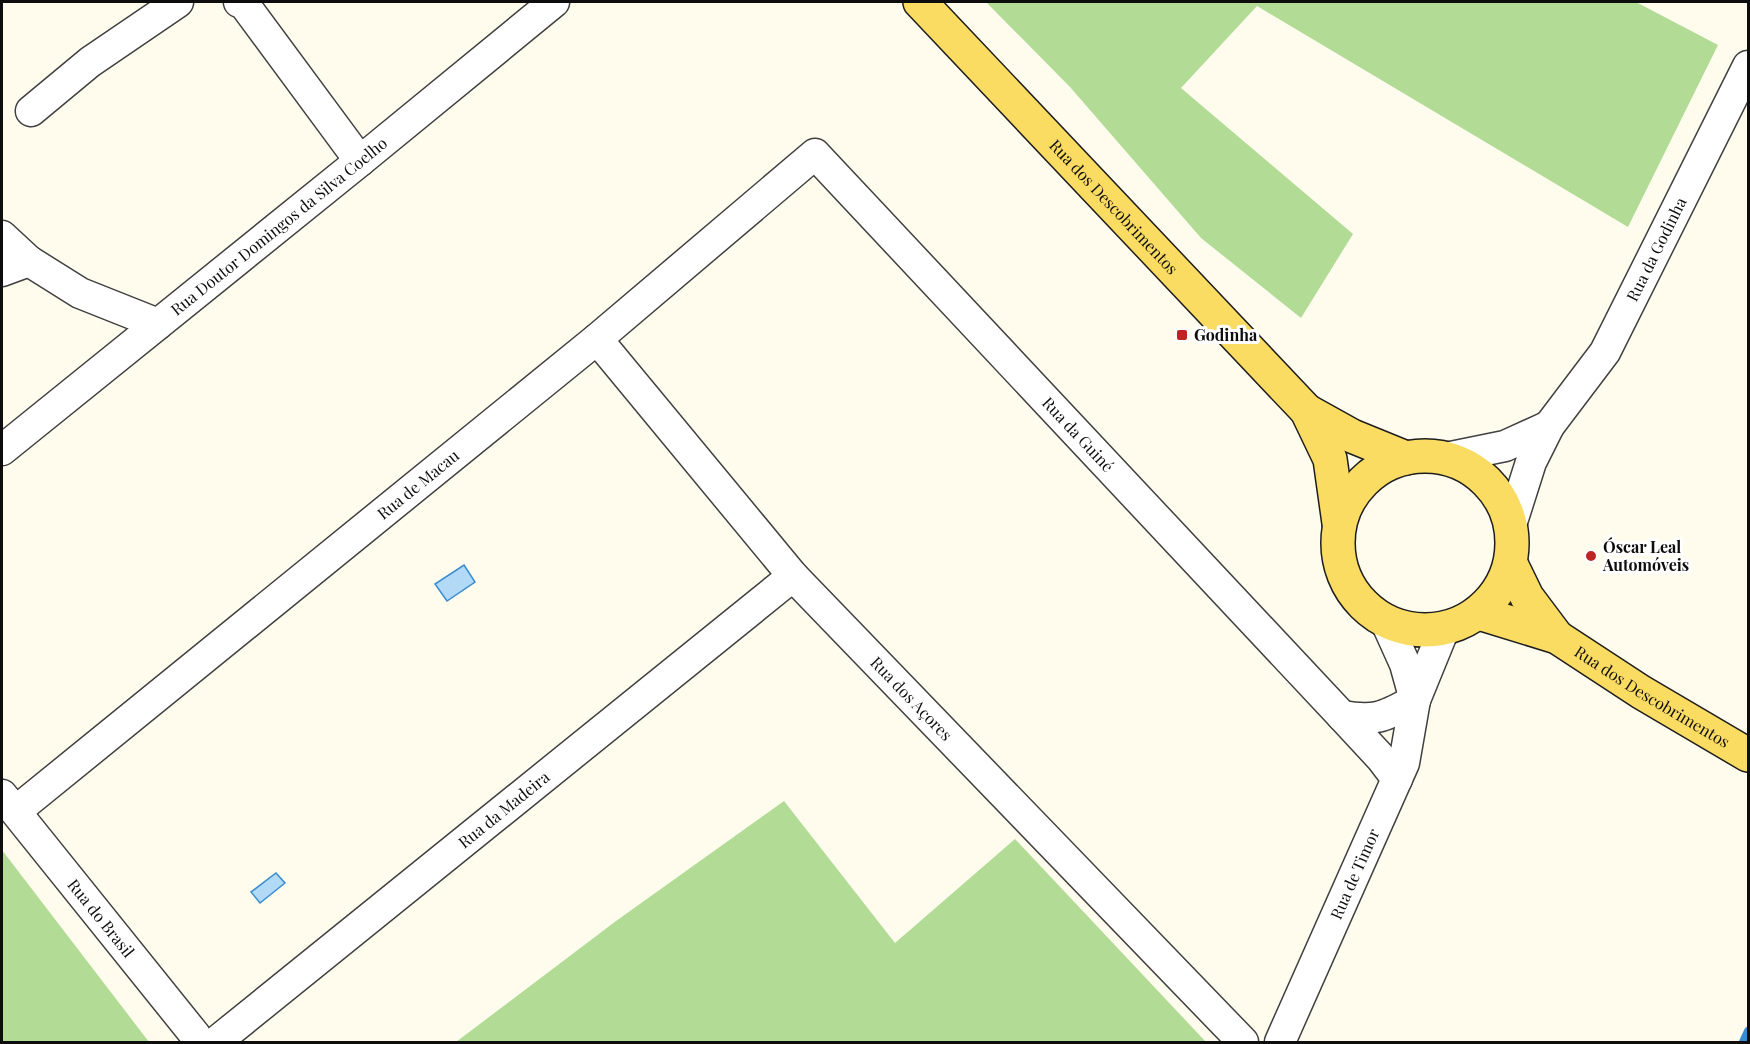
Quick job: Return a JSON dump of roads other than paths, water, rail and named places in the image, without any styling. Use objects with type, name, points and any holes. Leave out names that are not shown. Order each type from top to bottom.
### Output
[{"type":"main road","name":"Rua dos Descobrimentos","points":[[920,2],[1307,411],[1352,436],[1406,458]]},
{"type":"main road","name":"Rua dos Descobrimentos","points":[[1307,411],[1330,459],[1340,523]]},
{"type":"main road","name":"Rua dos Descobrimentos","points":[[1426,456],[1446,458],[1481,475],[1495,489],[1505,506],[1511,525],[1513,544],[1511,564],[1494,599],[1479,613],[1462,623],[1444,629],[1424,631],[1405,629],[1386,622],[1370,611],[1345,581],[1339,562],[1337,542],[1340,523],[1346,504],[1371,474],[1388,464],[1406,458],[1426,456]]},
{"type":"main road","name":"Rua dos Descobrimentos","points":[[1511,564],[1527,597],[1557,637]]},
{"type":"main road","name":"Rua dos Descobrimentos","points":[[1479,613],[1557,637],[1641,692],[1749,755]]},
{"type":"street","points":[[31,111],[90,62],[178,2]]},
{"type":"street","points":[[239,2],[244,4],[360,161]]},
{"type":"street","name":"Rua Doutor Domingos da Silva Coelho","points":[[2,450],[554,2]]},
{"type":"street","name":"Rua da Godinha","points":[[1511,525],[1531,462],[1549,426],[1605,352],[1749,66]]},
{"type":"street","name":"Rua de Macau","points":[[9,803],[597,339],[815,154]]},
{"type":"street","name":"Rua da Guiné","points":[[815,154],[1342,716],[1397,779]]},
{"type":"street","points":[[2,236],[15,266],[158,324]]},
{"type":"street","name":"Rua dos Açores","points":[[597,339],[793,576],[1243,1042]]},
{"type":"street","name":"Rua da Godinha","points":[[1446,458],[1505,446],[1549,426]]},
{"type":"street","name":"Rua da Madeira","points":[[216,1042],[793,576]]},
{"type":"street","name":"Rua de Timor","points":[[1386,622],[1405,664],[1415,700]]},
{"type":"street","name":"Rua de Timor","points":[[1280,1042],[1404,763],[1415,700],[1444,629]]},
{"type":"street","points":[[1342,716],[1364,720],[1386,716],[1415,700]]},
{"type":"street","name":"Rua do Brasil","points":[[9,803],[199,1042]]},
{"type":"water","points":[[464,565],[475,582],[447,601],[435,584]]},
{"type":"water","points":[[276,873],[285,883],[260,903],[251,892]]},
{"type":"waterway","points":[[1743,1042],[1748,1031]]},
{"type":"place","name":"Godinha","points":[[1182,335]]},
{"type":"place","name":"Óscar Leal Automóveis","points":[[1591,556]]}]
